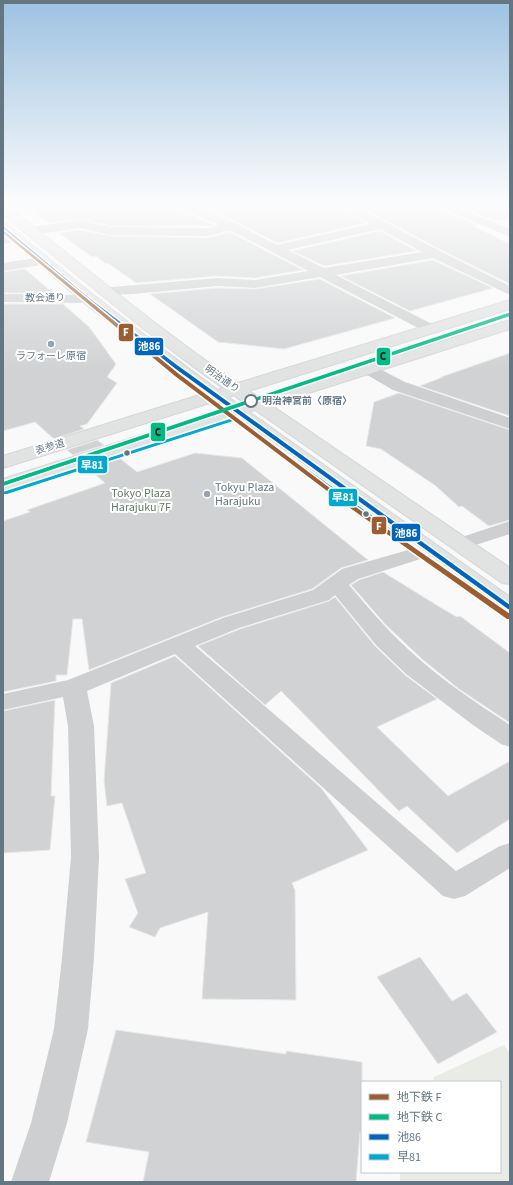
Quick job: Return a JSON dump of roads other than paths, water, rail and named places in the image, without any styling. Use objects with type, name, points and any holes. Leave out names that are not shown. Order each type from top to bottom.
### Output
[{"type":"main road","name":"明治通り","points":[[39,259],[88,299],[216,396],[510,608]]},
{"type":"main road","name":"明治通り","points":[[68,259],[105,291],[180,350],[510,578]]},
{"type":"main road","name":"表参道","points":[[3,462],[510,304]]},
{"type":"main road","name":"表参道","points":[[3,485],[235,410],[510,324]]},
{"type":"street","points":[[295,259],[429,328]]},
{"type":"street","points":[[105,291],[134,290],[194,281],[224,284],[255,284],[324,274],[406,259]]},
{"type":"street","points":[[446,259],[510,291]]},
{"type":"street","points":[[3,267],[42,261]]},
{"type":"street","name":"教会通り","points":[[3,298],[88,299]]},
{"type":"street","points":[[368,369],[399,386],[508,420]]},
{"type":"street","points":[[460,544],[510,527]]},
{"type":"street","points":[[3,702],[74,687],[231,623],[321,595],[350,574],[429,550]]},
{"type":"street","points":[[337,584],[366,618],[402,656],[453,698],[510,738]]},
{"type":"street","points":[[178,644],[454,887],[510,854]]},
{"type":"street","points":[[30,1182],[49,1123],[71,1029],[77,966],[85,857],[81,726],[74,687]]},
{"type":"metro line","name":"F","points":[[37,259],[177,375],[345,502],[510,617]]},
{"type":"metro line","name":"C","points":[[3,484],[510,314]]},
{"type":"place","name":"ラフォーレ原宿","points":[[51,344]]},
{"type":"place","name":"明治神宮前〈原宿〉","points":[[251,401]]},
{"type":"place","name":"Tokyu Plaza Harajuku","points":[[207,494]]},
{"type":"park label","name":"Tokyo Plaza Harajuku 7F","points":[[141,500]]}]
